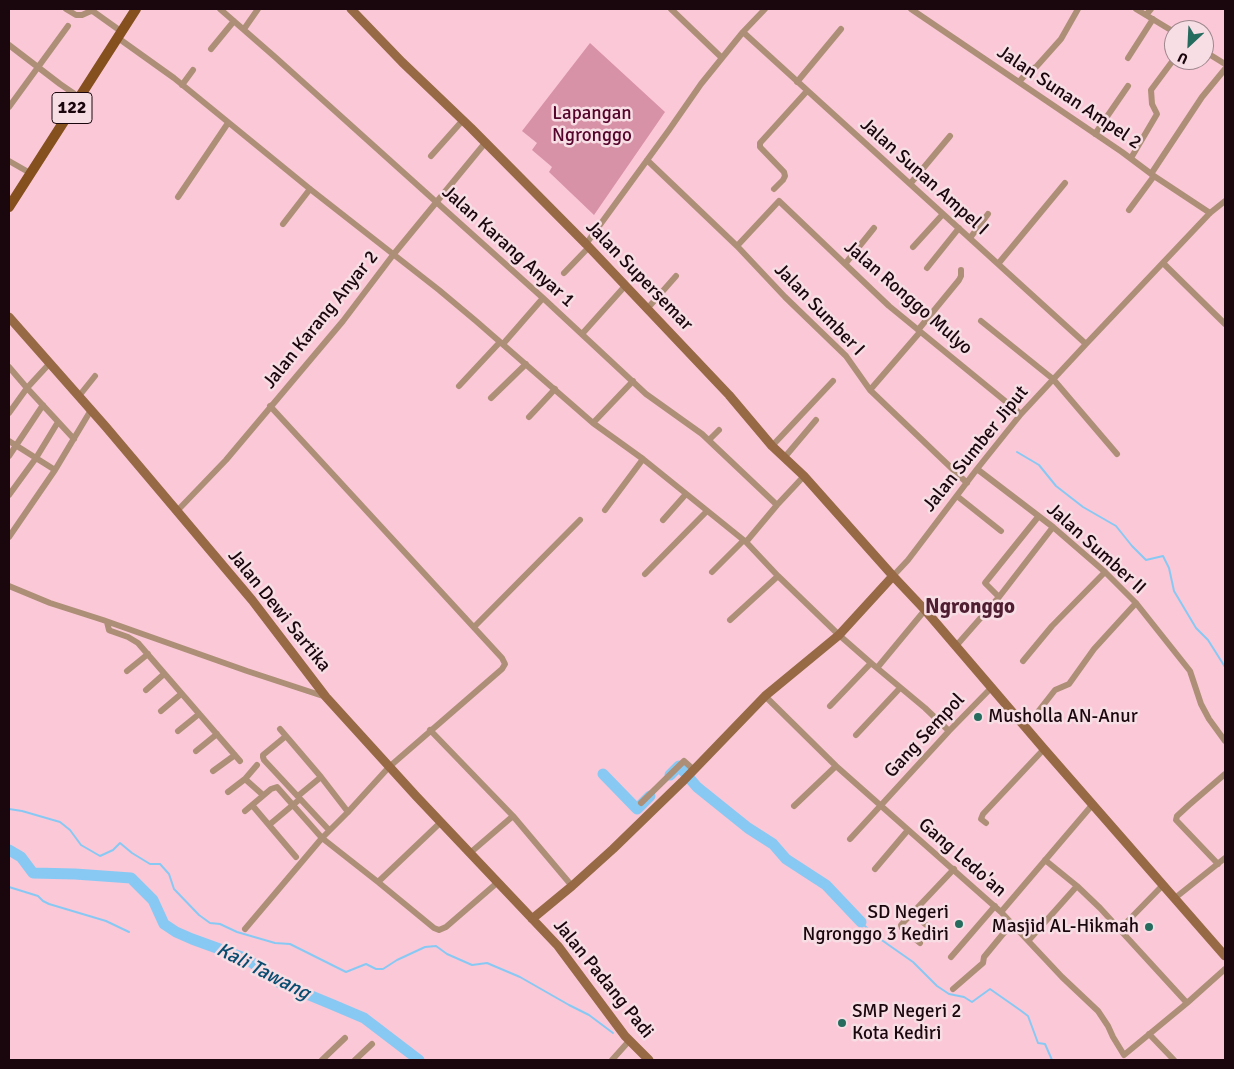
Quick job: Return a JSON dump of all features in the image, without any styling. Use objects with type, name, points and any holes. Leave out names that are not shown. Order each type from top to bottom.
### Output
[{"type":"main road","name":"122","points":[[9,207],[136,9]]},
{"type":"main road","name":"Jalan Supersemar","points":[[351,9],[587,245],[729,395],[772,446],[804,476],[925,610],[1225,956]]},
{"type":"main road","name":"Jalan Dewi Sartika","points":[[9,317],[79,396],[252,600],[326,697],[532,919]]},
{"type":"main road","points":[[532,919],[613,849],[682,782],[765,696],[839,634],[893,576]]},
{"type":"main road","name":"Jalan Padang Padi","points":[[532,919],[562,950],[629,1041],[649,1060]]},
{"type":"street","points":[[66,9],[76,15],[94,12],[228,123],[439,290],[593,423],[643,460],[744,542],[839,634],[949,731]]},
{"type":"street","name":"Jalan Karang Anyar 1","points":[[220,9],[543,298],[646,394],[702,434],[777,505]]},
{"type":"street","points":[[244,30],[258,9]]},
{"type":"street","points":[[671,9],[721,57]]},
{"type":"street","points":[[564,273],[587,245],[721,57],[765,9]]},
{"type":"street","name":"Jalan Sunan Ampel 2","points":[[911,9],[1210,213]]},
{"type":"street","points":[[1019,82],[1030,69],[1036,67],[1061,39],[1078,9]]},
{"type":"street","points":[[1136,9],[1164,26]]},
{"type":"street","points":[[1146,15],[1152,9]]},
{"type":"street","points":[[1128,58],[1153,19]]},
{"type":"street","points":[[211,49],[234,21]]},
{"type":"street","points":[[9,107],[68,26]]},
{"type":"street","points":[[797,82],[841,29]]},
{"type":"street","name":"Jalan Sunan Ampel I","points":[[742,32],[1086,344]]},
{"type":"street","points":[[9,45],[79,97]]},
{"type":"street","points":[[1214,57],[1225,64]]},
{"type":"street","points":[[1129,210],[1202,98],[1225,69]]},
{"type":"street","points":[[182,85],[193,70]]},
{"type":"street","points":[[1131,158],[1157,114],[1152,104],[1151,90],[1166,70]]},
{"type":"street","points":[[1095,134],[1128,86]]},
{"type":"street","points":[[774,189],[783,180],[784,172],[760,147],[760,143],[807,91]]},
{"type":"street","points":[[431,156],[463,120]]},
{"type":"street","points":[[178,197],[228,123]]},
{"type":"street","points":[[910,184],[950,136]]},
{"type":"street","name":"Jalan Karang Anyar 2","points":[[177,511],[218,468],[343,321],[393,255],[485,143]]},
{"type":"street","name":"Jalan Sumber I","points":[[647,160],[737,246],[785,297],[846,356],[870,390],[967,483]]},
{"type":"street","points":[[9,161],[30,173]]},
{"type":"street","points":[[998,264],[1065,183]]},
{"type":"street","points":[[283,224],[310,189]]},
{"type":"street","name":"Jalan Ronggo Mulyo","points":[[737,246],[779,201],[878,296],[1021,414]]},
{"type":"street","name":"Jalan Sumber Jiput","points":[[893,576],[908,560],[1021,414],[1210,213],[1225,201]]},
{"type":"street","points":[[913,247],[943,214]]},
{"type":"street","points":[[970,238],[988,214]]},
{"type":"street","points":[[845,264],[874,228]]},
{"type":"street","points":[[927,268],[958,228]]},
{"type":"street","points":[[1163,263],[1225,324]]},
{"type":"street","points":[[870,390],[959,280],[961,270]]},
{"type":"street","points":[[647,309],[676,276]]},
{"type":"street","points":[[582,334],[625,286]]},
{"type":"street","points":[[459,386],[543,298]]},
{"type":"street","points":[[980,321],[1053,379],[1117,454]]},
{"type":"street","points":[[9,413],[27,388],[50,363]]},
{"type":"street","points":[[490,398],[526,364]]},
{"type":"street","points":[[9,368],[74,439]]},
{"type":"street","points":[[79,396],[95,376]]},
{"type":"street","points":[[593,423],[633,381]]},
{"type":"street","points":[[772,446],[833,381]]},
{"type":"street","points":[[529,417],[555,389]]},
{"type":"street","points":[[9,456],[43,405]]},
{"type":"street","points":[[245,929],[329,830],[348,812],[389,766],[504,667],[505,662],[270,406]]},
{"type":"street","points":[[9,537],[55,470],[91,410]]},
{"type":"street","points":[[784,458],[816,420]]},
{"type":"street","points":[[9,495],[36,458],[58,422]]},
{"type":"street","points":[[709,440],[719,430]]},
{"type":"street","points":[[9,441],[55,470]]},
{"type":"street","points":[[605,510],[643,460]]},
{"type":"street","name":"Jalan Sumber II","points":[[977,469],[1053,528],[1105,572],[1136,603],[1190,670],[1201,704],[1225,741]]},
{"type":"street","points":[[712,572],[744,542],[804,476]]},
{"type":"street","points":[[663,520],[686,494]]},
{"type":"street","points":[[958,496],[1002,531]]},
{"type":"street","points":[[645,574],[707,511]]},
{"type":"street","points":[[999,597],[984,583],[1038,516]]},
{"type":"street","points":[[474,627],[580,520]]},
{"type":"street","points":[[956,646],[999,597],[1053,528]]},
{"type":"street","points":[[1023,662],[1052,626],[1105,572]]},
{"type":"street","points":[[730,620],[778,576]]},
{"type":"street","points":[[9,586],[50,604],[326,697]]},
{"type":"street","points":[[1024,725],[1055,690],[1069,684],[1094,649],[1136,603]]},
{"type":"street","points":[[878,668],[925,610]]},
{"type":"street","points":[[107,622],[111,632],[128,637],[138,643],[240,761]]},
{"type":"street","points":[[127,671],[148,654]]},
{"type":"street","points":[[830,706],[871,663]]},
{"type":"street","points":[[146,690],[164,674]]},
{"type":"street","name":"Gang Sempol","points":[[850,838],[992,687]]},
{"type":"street","points":[[856,735],[900,688]]},
{"type":"street","points":[[161,711],[181,694]]},
{"type":"street","name":"Gang Ledo'an","points":[[765,696],[836,766],[995,906],[1062,977],[1098,1011],[1124,1055],[1149,1034]]},
{"type":"street","points":[[178,731],[200,714]]},
{"type":"street","points":[[280,728],[348,812]]},
{"type":"street","points":[[430,730],[513,816],[572,886]]},
{"type":"street","points":[[196,751],[216,734]]},
{"type":"street","points":[[286,736],[263,757],[329,830]]},
{"type":"street","points":[[986,823],[981,819],[983,814],[1044,749]]},
{"type":"street","points":[[213,771],[235,755]]},
{"type":"street","points":[[641,803],[684,761],[692,771]]},
{"type":"street","points":[[228,792],[245,780],[257,765]]},
{"type":"street","points":[[794,806],[836,766]]},
{"type":"street","points":[[1218,864],[1176,820],[1177,816],[1189,804],[1225,774]]},
{"type":"street","points":[[269,825],[292,806],[320,777]]},
{"type":"street","points":[[245,780],[263,796]]},
{"type":"street","points":[[245,812],[271,789],[277,787],[322,838],[438,930],[446,927],[498,882]]},
{"type":"street","points":[[1001,912],[1093,804]]},
{"type":"street","points":[[252,805],[296,857]]},
{"type":"street","points":[[470,853],[513,816]]},
{"type":"street","points":[[378,882],[441,822]]},
{"type":"street","points":[[875,869],[908,830]]},
{"type":"street","points":[[1175,898],[1225,858]]},
{"type":"street","points":[[1045,860],[1100,908],[1187,1003]]},
{"type":"street","points":[[920,943],[901,927],[902,924],[954,869]]},
{"type":"street","points":[[1120,929],[1163,885]]},
{"type":"street","points":[[1029,940],[1077,886]]},
{"type":"street","points":[[951,957],[995,906]]},
{"type":"street","points":[[912,913],[931,929]]},
{"type":"street","points":[[953,989],[983,963],[984,957],[1012,924]]},
{"type":"street","points":[[1174,1060],[1149,1034],[1225,969]]},
{"type":"street","points":[[322,1060],[344,1038]]},
{"type":"street","points":[[612,1060],[629,1041]]},
{"type":"street","points":[[355,1060],[372,1044]]},
{"type":"green space","name":"Lapangan Ngronggo","points":[[590,43],[665,112],[594,215],[549,172],[552,167],[532,150],[537,143],[522,131]]},
{"type":"waterway","points":[[1017,452],[1039,465],[1056,486],[1083,507],[1116,526],[1146,560],[1163,556],[1169,568],[1174,591],[1196,628],[1208,640],[1225,667]]},
{"type":"waterway","points":[[670,775],[679,766],[697,787],[748,828],[773,844],[786,859],[826,885],[861,922]]},
{"type":"waterway","points":[[603,774],[637,809],[650,796]]},
{"type":"waterway","points":[[9,809],[60,822],[70,830],[81,845],[100,856],[113,850],[120,843],[150,864],[160,864],[169,874],[174,889],[199,915],[210,923],[220,924],[237,932],[275,943],[290,944],[346,972],[366,964],[376,969],[383,969],[425,947],[436,946],[447,954],[472,965],[487,963],[520,977],[589,1015],[613,1033]]},
{"type":"waterway","name":"Kali Tawang","points":[[9,850],[21,857],[33,873],[131,878],[153,900],[164,924],[176,932],[247,959],[280,983],[364,1018],[419,1060]]},
{"type":"waterway","points":[[9,887],[38,896],[49,904],[106,921],[129,932]]},
{"type":"waterway","points":[[861,922],[873,934],[913,962],[937,986],[949,994],[964,997],[972,1002],[990,989],[1020,1010],[1028,1016],[1038,1043],[1045,1044],[1052,1060]]},
{"type":"place","name":"Musholla AN-Anur","points":[[978,717]]},
{"type":"place","name":"SD Negeri Ngronggo 3 Kediri","points":[[959,924]]},
{"type":"place","name":"Masjid AL-Hikmah","points":[[1149,927]]},
{"type":"place","name":"SMP Negeri 2 Kota Kediri","points":[[842,1023]]},
{"type":"district","name":"Ngronggo","points":[[970,607]]}]
